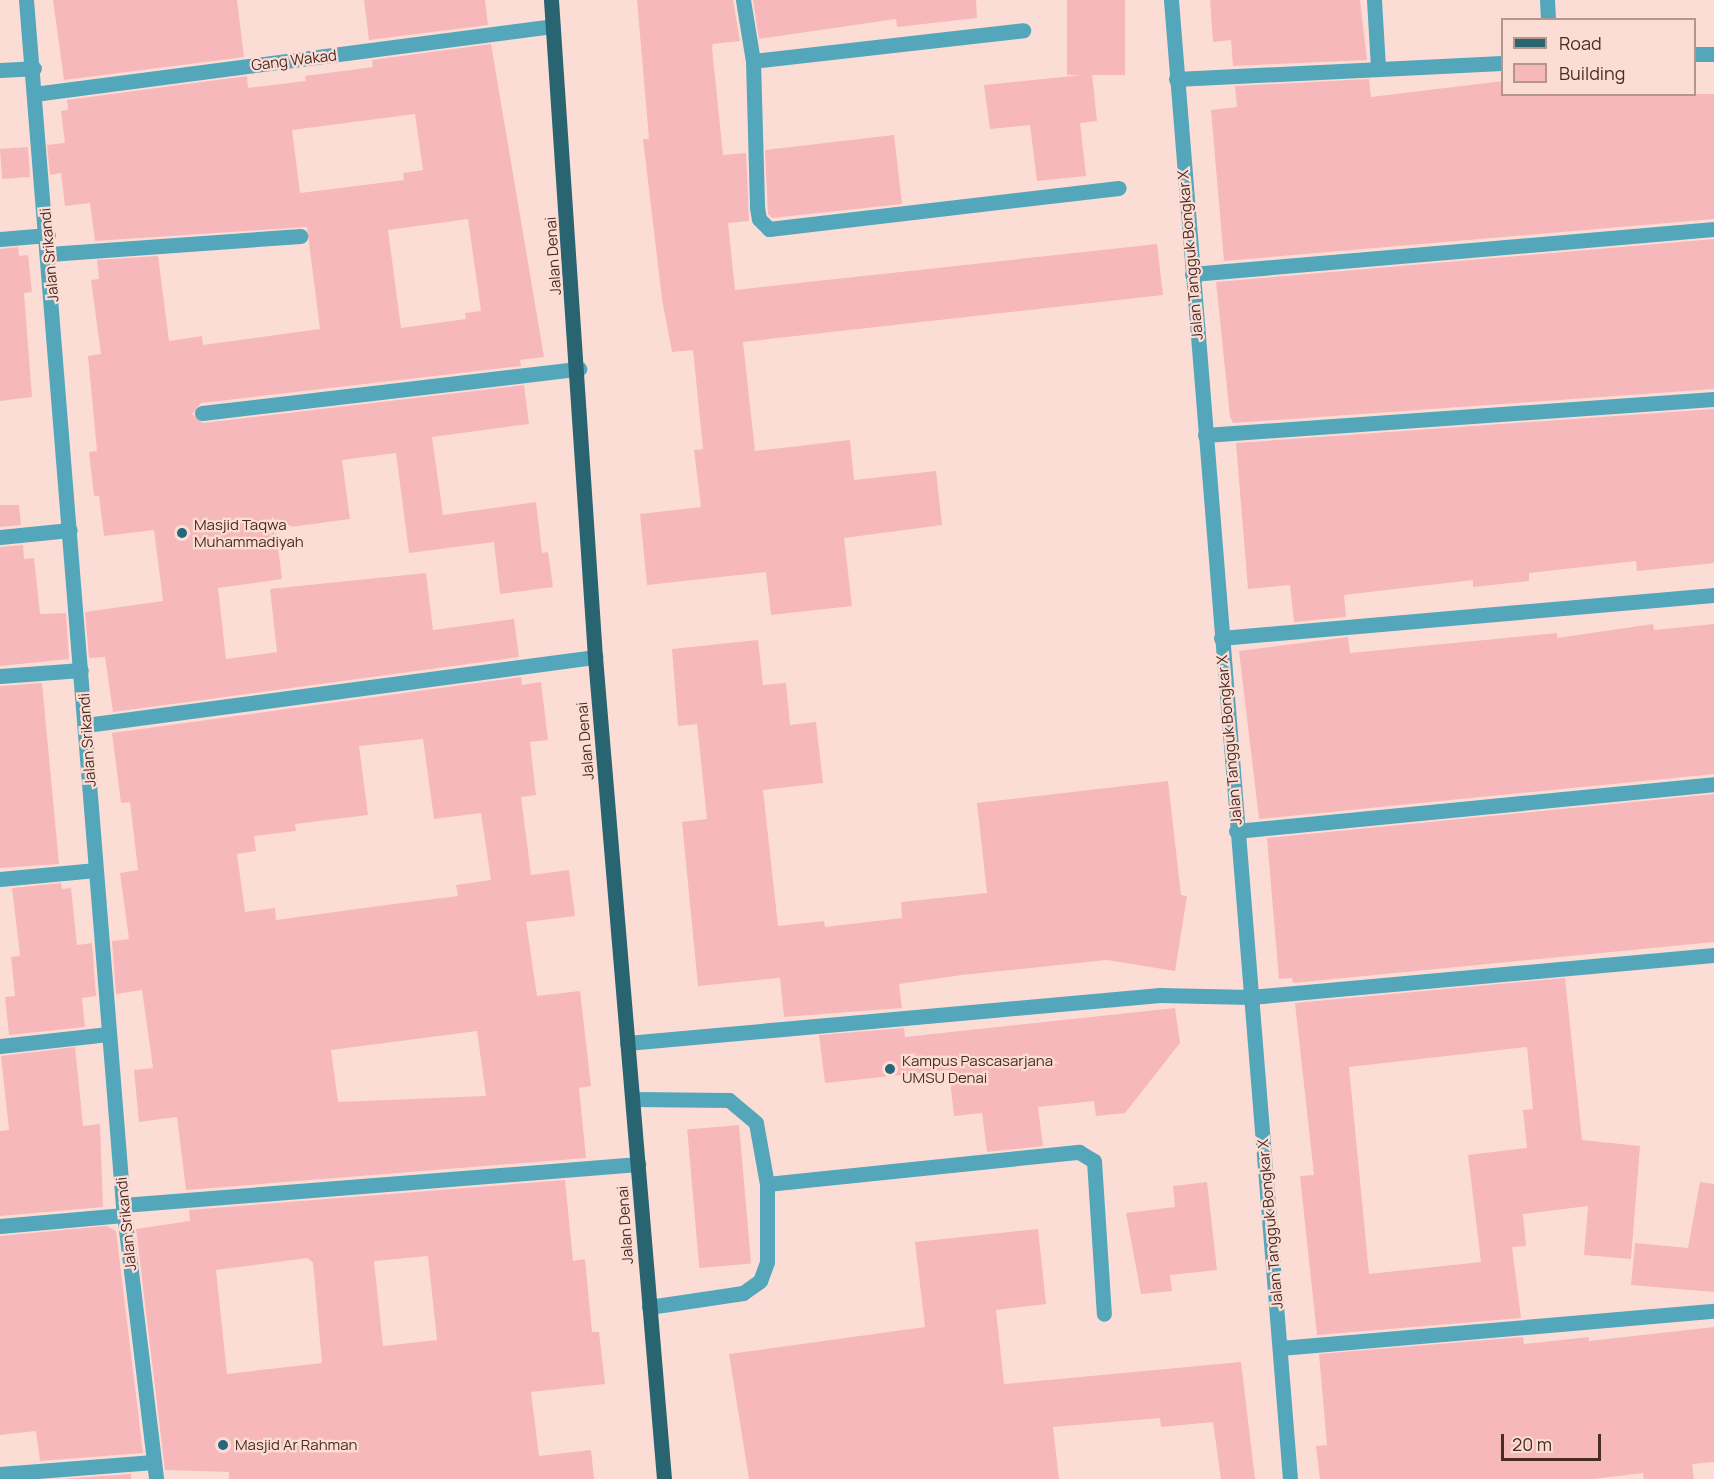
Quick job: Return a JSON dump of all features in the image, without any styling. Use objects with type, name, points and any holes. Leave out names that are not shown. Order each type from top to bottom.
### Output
[{"type":"main road","name":"Jalan Denai","points":[[551,0],[579,369],[595,657],[664,1479]]},
{"type":"street","name":"Jalan Srikandi","points":[[26,0],[48,236],[123,1210],[156,1479]]},
{"type":"street","points":[[743,0],[753,61],[757,207],[759,219],[769,230],[1119,188]]},
{"type":"street","name":"Jalan Tangguk Bongkar X","points":[[1171,0],[1236,831],[1290,1479]]},
{"type":"street","points":[[1374,0],[1378,68]]},
{"type":"street","points":[[1547,0],[1548,18]]},
{"type":"street","name":"Gang Wakad","points":[[34,94],[553,26]]},
{"type":"street","points":[[753,61],[1023,30]]},
{"type":"street","points":[[1696,54],[1714,54]]},
{"type":"street","points":[[1176,79],[1501,63]]},
{"type":"street","points":[[0,70],[34,68]]},
{"type":"street","points":[[1192,274],[1714,229]]},
{"type":"street","points":[[0,239],[48,236]]},
{"type":"street","points":[[49,254],[300,236]]},
{"type":"street","points":[[202,413],[579,369]]},
{"type":"street","points":[[1205,435],[1714,399]]},
{"type":"street","points":[[0,537],[70,530]]},
{"type":"street","points":[[1221,638],[1714,595]]},
{"type":"street","points":[[86,725],[595,657]]},
{"type":"street","points":[[0,676],[81,670]]},
{"type":"street","points":[[1236,831],[1714,784]]},
{"type":"street","points":[[0,879],[96,870]]},
{"type":"street","points":[[627,1043],[1191,994],[1229,993],[1251,997],[1714,955]]},
{"type":"street","points":[[0,1046],[108,1034]]},
{"type":"street","points":[[633,1099],[729,1100],[756,1123],[767,1184],[767,1262],[760,1281],[743,1293],[649,1307]]},
{"type":"street","points":[[767,1184],[1079,1152],[1094,1161],[1104,1314]]},
{"type":"street","points":[[0,1226],[123,1210],[638,1164]]},
{"type":"street","points":[[1280,1348],[1714,1311]]},
{"type":"street","points":[[0,1474],[154,1462]]},
{"type":"building","points":[[53,0],[237,0],[244,57],[64,80]]},
{"type":"building","points":[[364,0],[485,0],[488,25],[369,40]]},
{"type":"building","points":[[637,0],[733,0],[740,41],[713,44],[712,48],[723,155],[746,153],[749,221],[728,223],[735,290],[1157,244],[1163,295],[743,342],[755,451],[850,440],[854,480],[936,471],[942,525],[844,538],[852,606],[771,615],[766,572],[647,585],[640,514],[701,507],[694,450],[703,449],[693,350],[672,352],[662,299],[643,139],[649,139]]},
{"type":"building","points":[[753,0],[976,0],[977,18],[897,27],[896,19],[759,39]]},
{"type":"building","points":[[1067,0],[1125,0],[1125,75],[1067,75]]},
{"type":"building","points":[[1210,0],[1360,0],[1367,60],[1233,66],[1231,40],[1213,42]]},
{"type":"building","points":[[491,44],[544,357],[520,360],[521,366],[201,403],[192,414],[203,423],[524,385],[529,424],[432,437],[443,515],[536,502],[542,553],[548,552],[553,587],[500,594],[494,542],[409,553],[396,453],[342,460],[350,519],[276,529],[282,579],[218,588],[226,659],[277,652],[270,589],[426,573],[433,630],[514,619],[519,657],[113,712],[105,657],[89,658],[85,612],[163,601],[154,530],[104,536],[99,496],[94,496],[89,452],[97,451],[88,356],[101,354],[91,280],[99,279],[97,260],[158,256],[169,341],[202,336],[203,345],[320,329],[307,227],[95,241],[90,203],[65,206],[61,173],[50,175],[47,145],[65,143],[61,111],[68,110],[67,100],[247,76],[248,88],[306,81],[305,76],[373,67],[372,60]],"holes":[[[415,114],[423,170],[403,173],[404,180],[300,193],[292,130]],[[468,219],[481,311],[465,313],[466,319],[401,328],[388,230]]]},
{"type":"building","points":[[1092,74],[1097,121],[1080,123],[1086,176],[1037,181],[1030,125],[990,129],[984,85]]},
{"type":"building","points":[[1369,79],[1371,97],[1501,81],[1501,96],[1696,96],[1696,94],[1714,94],[1714,219],[1224,261],[1211,110],[1237,107],[1235,86]]},
{"type":"building","points":[[894,135],[902,204],[772,218],[768,214],[765,150]]},
{"type":"building","points":[[28,147],[30,177],[2,179],[0,149]]},
{"type":"building","points":[[1714,239],[1714,389],[1233,423],[1230,417],[1216,282]]},
{"type":"building","points":[[18,247],[19,256],[28,255],[32,292],[24,293],[32,397],[0,401],[0,249]]},
{"type":"building","points":[[1714,409],[1714,563],[1637,571],[1636,561],[1529,573],[1529,581],[1473,587],[1473,580],[1344,595],[1346,617],[1294,622],[1290,585],[1248,589],[1236,443]]},
{"type":"building","points":[[0,505],[19,505],[21,525],[0,527]]},
{"type":"building","points":[[23,545],[24,559],[34,558],[40,614],[66,613],[69,659],[0,666],[0,547]]},
{"type":"building","points":[[1653,624],[1654,630],[1714,624],[1714,774],[1259,819],[1239,651],[1348,637],[1350,653],[1557,633],[1557,638]]},
{"type":"building","points":[[758,640],[763,685],[786,683],[790,725],[816,722],[823,783],[763,790],[778,926],[824,921],[825,927],[902,918],[901,902],[987,893],[977,803],[1168,781],[1181,895],[1187,896],[1175,971],[1107,960],[962,975],[899,984],[902,1008],[784,1017],[780,978],[698,986],[682,822],[707,819],[697,724],[678,726],[672,649]]},
{"type":"building","points":[[521,677],[522,685],[541,682],[548,740],[530,742],[536,795],[521,797],[531,875],[569,870],[575,916],[526,922],[537,996],[580,991],[591,1086],[579,1088],[586,1158],[186,1190],[177,1117],[139,1122],[134,1070],[153,1068],[142,990],[116,994],[112,941],[129,939],[120,873],[138,870],[130,802],[121,803],[112,733]],"holes":[[[423,739],[434,819],[481,813],[491,880],[456,885],[458,896],[276,920],[275,908],[245,912],[237,854],[256,851],[254,836],[296,831],[295,824],[368,815],[359,746]],[[477,1031],[486,1096],[338,1102],[331,1050]]]},
{"type":"building","points":[[42,683],[59,864],[0,868],[0,686]]},
{"type":"building","points":[[1714,794],[1714,942],[1293,983],[1292,978],[1279,979],[1267,838]]},
{"type":"building","points":[[61,883],[62,889],[71,888],[77,945],[92,943],[96,996],[82,998],[85,1027],[9,1035],[5,997],[15,996],[11,957],[20,956],[12,888]]},
{"type":"building","points":[[1565,978],[1582,1140],[1640,1146],[1631,1259],[1584,1255],[1588,1206],[1523,1214],[1526,1246],[1512,1247],[1521,1318],[1317,1335],[1300,1176],[1314,1175],[1295,1003]],"holes":[[[1527,1047],[1533,1109],[1523,1110],[1527,1148],[1468,1155],[1481,1262],[1369,1274],[1349,1067]]]},
{"type":"building","name":"Kampus Pascasarjana UMSU Denai","points":[[1175,1008],[1180,1043],[1125,1113],[1096,1116],[1094,1101],[1038,1107],[1043,1146],[987,1152],[982,1113],[954,1116],[949,1070],[825,1083],[819,1035],[904,1028],[905,1037]]},
{"type":"building","points":[[75,1047],[83,1126],[100,1124],[103,1207],[0,1216],[0,1131],[9,1130],[1,1056]]},
{"type":"building","points":[[739,1125],[751,1263],[699,1268],[687,1130]]},
{"type":"building","points":[[565,1180],[573,1261],[585,1259],[592,1332],[599,1332],[605,1384],[531,1392],[539,1456],[591,1450],[594,1479],[229,1479],[229,1472],[165,1470],[136,1229],[190,1221],[189,1210]],"holes":[[[428,1256],[437,1340],[383,1346],[374,1261]],[[308,1258],[313,1263],[322,1363],[227,1374],[216,1270]]]},
{"type":"building","points":[[1207,1182],[1217,1270],[1170,1275],[1172,1291],[1141,1294],[1126,1213],[1175,1207],[1173,1186]]},
{"type":"building","points":[[1700,1182],[1714,1184],[1714,1292],[1631,1285],[1635,1243],[1688,1248]]},
{"type":"building","points":[[106,1226],[116,1231],[143,1453],[40,1461],[36,1431],[0,1435],[0,1236]]},
{"type":"building","points":[[1038,1229],[1046,1304],[996,1310],[1004,1384],[1241,1362],[1255,1479],[1221,1479],[1213,1422],[1161,1427],[1160,1418],[1053,1427],[1059,1479],[749,1479],[729,1354],[925,1327],[915,1242]]},
{"type":"building","points":[[1714,1327],[1714,1462],[1692,1464],[1694,1479],[1644,1479],[1643,1473],[1593,1479],[1320,1479],[1316,1446],[1327,1445],[1319,1354],[1523,1337],[1524,1344],[1589,1337],[1589,1341]]},
{"type":"building","points":[[131,1474],[131,1479],[61,1479]]},
{"type":"place","name":"Masjid Taqwa Muhammadiyah","points":[[182,533]]},
{"type":"place","name":"Kampus Pascasarjana UMSU Denai","points":[[890,1069]]},
{"type":"place","name":"Masjid Ar Rahman","points":[[223,1445]]}]
